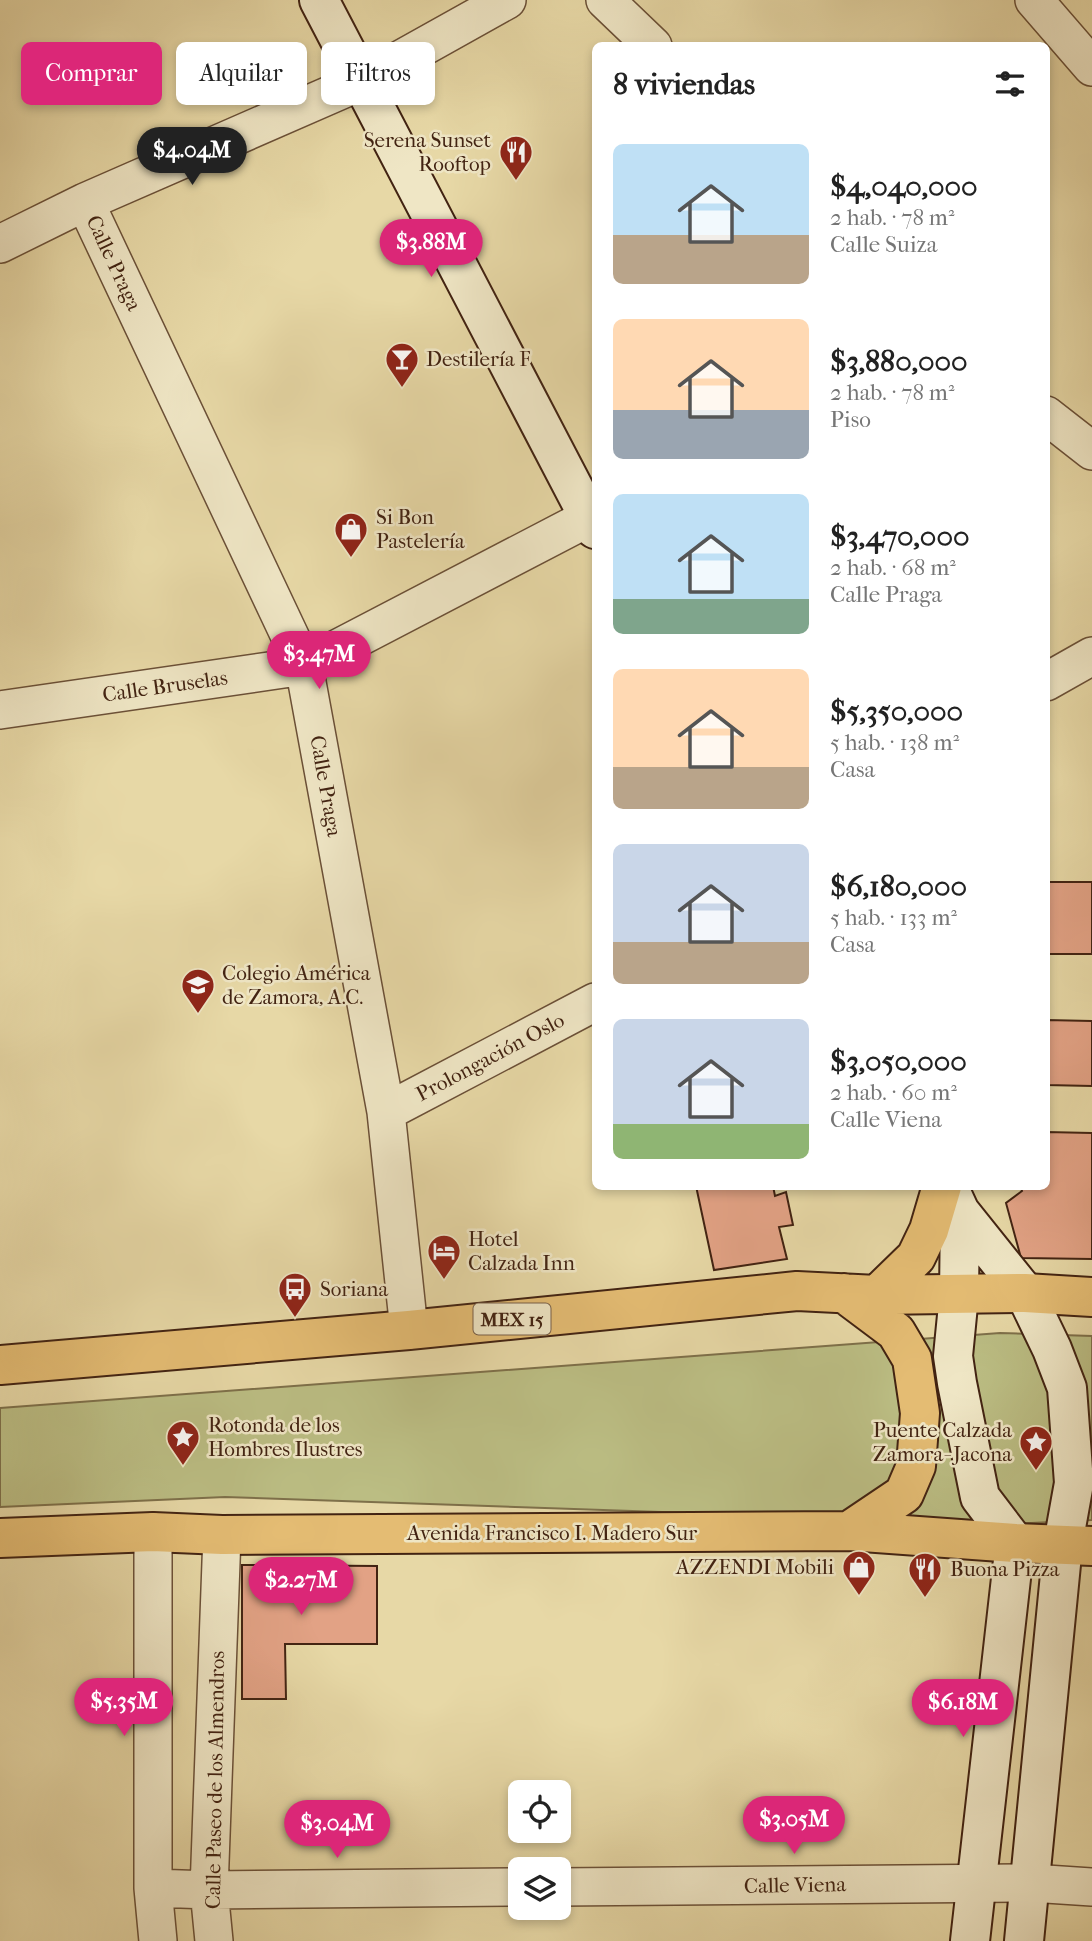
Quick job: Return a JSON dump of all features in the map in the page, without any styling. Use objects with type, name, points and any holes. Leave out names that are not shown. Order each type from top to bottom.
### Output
[{"type":"main road","points":[[849,1531],[904,1494],[916,1466],[920,1413],[912,1359],[896,1332],[860,1294],[916,1257],[950,1195]]},
{"type":"main road","name":"MEX 15","points":[[0,1365],[409,1330],[796,1291],[959,1295],[1025,1293],[1092,1297]]},
{"type":"main road","name":"Avenida Francisco I. Madero Sur","points":[[0,1538],[153,1532],[222,1535],[849,1531],[1077,1545]]},
{"type":"street","points":[[319,0],[341,42]]},
{"type":"street","points":[[432,42],[508,0]]},
{"type":"street","points":[[605,0],[649,42]]},
{"type":"street","points":[[1034,0],[1092,67]]},
{"type":"street","points":[[0,244],[85,202],[321,99]]},
{"type":"street","points":[[374,105],[592,524]]},
{"type":"street","name":"Calle Praga","points":[[85,202],[304,666],[386,1112],[409,1330]]},
{"type":"street","points":[[1050,418],[1092,451]]},
{"type":"street","name":"Calle Bruselas","points":[[0,710],[304,666],[592,524]]},
{"type":"street","points":[[1050,680],[1092,656]]},
{"type":"street","name":"Prolongación Oslo","points":[[386,1112],[592,1004]]},
{"type":"street","points":[[950,1195],[1025,1293],[1067,1388],[1077,1545],[1024,1941]]},
{"type":"street","points":[[950,1195],[959,1295],[954,1356],[957,1382],[979,1497],[1014,1543],[970,1941]]},
{"type":"street","points":[[153,1532],[153,1888],[158,1941]]},
{"type":"street","name":"Calle Paseo de los Almendros","points":[[214,1941],[209,1890],[222,1535]]},
{"type":"street","name":"Calle Viena","points":[[571,1887],[1031,1883],[1092,1887]]},
{"type":"street","points":[[153,1888],[508,1888]]},
{"type":"green space","points":[[1000,1333],[1092,1336],[1092,1520],[1009,1524],[225,1497],[0,1507],[0,1408]]},
{"type":"building","points":[[1050,882],[1092,882],[1092,954],[1050,954]]},
{"type":"building","points":[[1050,1020],[1092,1021],[1092,1086],[1050,1085]]},
{"type":"building","points":[[1050,1132],[1092,1133],[1092,1259],[1021,1258],[1006,1203],[1022,1191],[1050,1190]]},
{"type":"building","points":[[697,1190],[774,1190],[775,1196],[786,1192],[793,1225],[779,1227],[787,1259],[714,1270]]},
{"type":"building","points":[[242,1565],[377,1566],[377,1644],[285,1644],[286,1699],[242,1699]]},
{"type":"place","name":"Serena Sunset Rooftop","points":[[516,182]]},
{"type":"place","name":"Destilería F","points":[[402,389]]},
{"type":"place","name":"Si Bon Pastelería","points":[[351,559]]},
{"type":"place","name":"Colegio América de Zamora, A.C.","points":[[198,1015]]},
{"type":"place","name":"Hotel Calzada Inn","points":[[444,1281]]},
{"type":"place","name":"Soriana","points":[[295,1319]]},
{"type":"place","name":"Rotonda de los Hombres Ilustres","points":[[183,1467]]},
{"type":"place","name":"Puente Calzada Zamora- Jacona","points":[[1036,1472]]},
{"type":"place","name":"AZZENDI Mobili","points":[[859,1597]]},
{"type":"place","name":"Buona Pizza","points":[[925,1599]]}]
